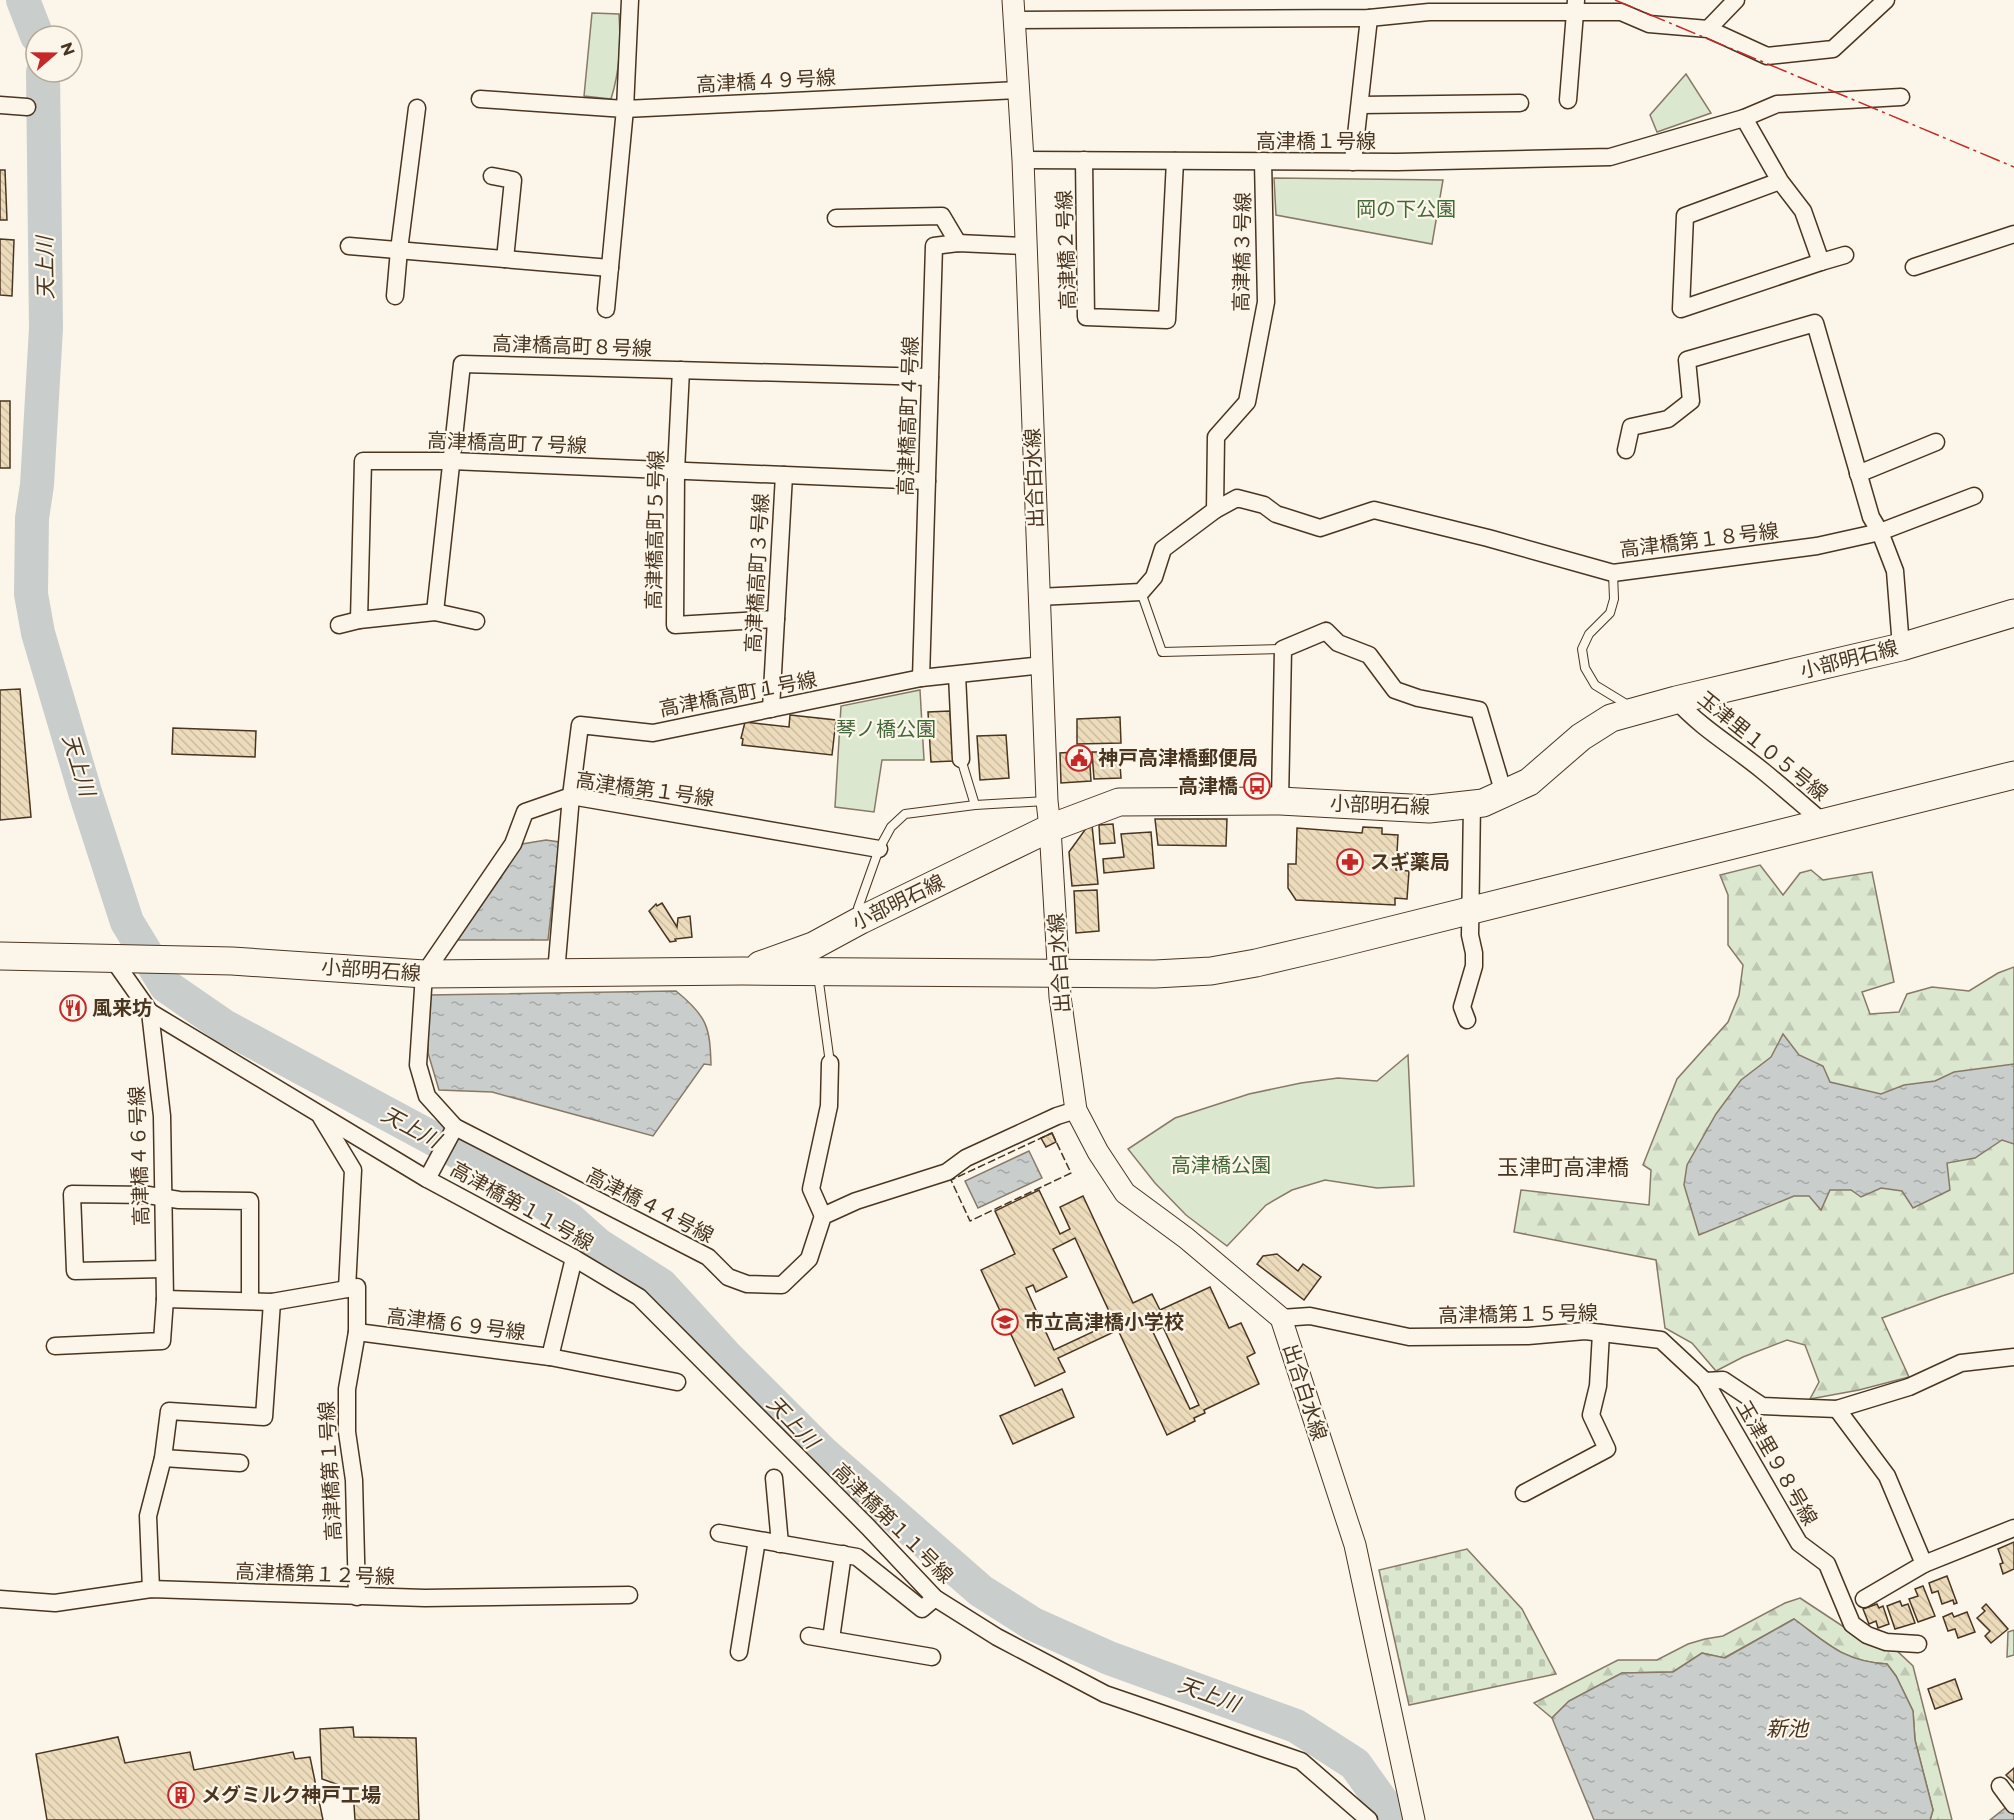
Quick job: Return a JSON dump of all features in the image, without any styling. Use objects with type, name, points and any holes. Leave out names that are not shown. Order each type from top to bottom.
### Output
[{"type":"main road","name":"小部明石線","points":[[742,971],[813,946],[861,920],[1050,828],[1119,802],[1280,801],[1428,809],[1484,803],[1529,782],[1581,737],[1611,718],[1676,700],[1901,647],[2014,614]]},
{"type":"main road","name":"小部明石線","points":[[0,956],[232,961],[424,974],[818,971],[1155,974],[1211,971],[1266,961],[2014,775]]},
{"type":"street","points":[[606,309],[625,109],[630,0]]},
{"type":"street","points":[[1708,29],[1736,0]]},
{"type":"street","points":[[1014,10],[1369,18],[1429,6],[1622,6],[1649,24],[1708,29],[1767,56],[1833,49],[1886,0]]},
{"type":"street","points":[[1568,100],[1576,6]]},
{"type":"street","name":"出合白水線","points":[[1014,10],[1023,160],[1047,801],[1060,997],[1076,1110],[1098,1152],[1125,1193],[1186,1238],[1281,1318],[1355,1545],[1414,1820]]},
{"type":"street","points":[[1353,162],[1369,18]]},
{"type":"street","name":"高津橋４９号線","points":[[480,99],[625,109],[1018,90]]},
{"type":"street","name":"高津橋１号線","points":[[1023,160],[1353,162],[1610,157],[1744,117],[1777,104],[1901,98]]},
{"type":"street","points":[[1360,105],[1520,103]]},
{"type":"street","points":[[0,105],[27,107]]},
{"type":"street","points":[[395,296],[417,108]]},
{"type":"street","points":[[1744,117],[1780,181],[1803,211],[1821,262]]},
{"type":"street","name":"高津橋２号線","points":[[1084,160],[1086,317],[1167,320],[1175,161]]},
{"type":"street","name":"高津橋３号線","points":[[1215,510],[1216,437],[1247,402],[1266,302],[1263,161]]},
{"type":"street","points":[[492,176],[513,180],[504,259]]},
{"type":"street","points":[[1780,181],[1685,216],[1681,309],[1845,255]]},
{"type":"street","points":[[836,218],[942,216],[958,243]]},
{"type":"street","points":[[1914,267],[2014,234]]},
{"type":"street","name":"高津橋高町４号線","points":[[921,678],[934,246],[958,243],[1026,246]]},
{"type":"street","points":[[349,246],[610,268]]},
{"type":"street","points":[[1626,450],[1632,427],[1668,419],[1691,401],[1687,360],[1815,323],[1871,517],[1880,532],[1895,571],[1901,647]]},
{"type":"street","name":"高津橋高町８号線","points":[[435,612],[462,364],[930,377]]},
{"type":"street","name":"高津橋高町５号線","points":[[681,370],[676,471],[675,625],[776,619]]},
{"type":"street","points":[[1858,474],[1936,442]]},
{"type":"street","name":"高津橋高町７号線","points":[[359,620],[363,461],[451,461],[927,481]]},
{"type":"street","name":"高津橋高町３号線","points":[[771,709],[784,475]]},
{"type":"street","name":"高津橋第１８号線","points":[[1141,592],[1154,577],[1163,549],[1215,510],[1237,498],[1264,505],[1276,514],[1320,528],[1374,510],[1488,538],[1613,573],[1817,546],[1880,532],[1974,496]]},
{"type":"street","points":[[1038,597],[1141,592]]},
{"type":"street","points":[[339,625],[359,620],[435,612],[476,621]]},
{"type":"street","points":[[1280,801],[1283,649],[1326,631],[1338,643],[1369,655],[1395,690],[1418,698],[1479,710],[1504,794]]},
{"type":"street","name":"高津橋高町１号線","points":[[556,973],[579,725],[653,733],[921,678],[1043,665]]},
{"type":"street","points":[[957,675],[961,759]]},
{"type":"street","name":"玉津里１０５号線","points":[[1676,700],[1690,716],[1762,770],[1824,823]]},
{"type":"street","name":"高津橋第１号線","points":[[424,974],[513,844],[525,812],[571,796],[879,849]]},
{"type":"street","points":[[1467,1020],[1462,1007],[1474,966],[1470,935],[1472,804]]},
{"type":"street","name":"高津橋第１１号線","points":[[112,958],[150,1012],[427,1179],[574,1258],[639,1297],[868,1527],[935,1598],[997,1636],[1105,1694],[1301,1761],[1369,1820]]},
{"type":"street","name":"高津橋４４号線","points":[[424,974],[418,1065],[427,1096],[454,1126],[708,1257],[728,1277],[747,1284],[782,1286],[809,1259],[823,1216]]},
{"type":"street","name":"高津橋４６号線","points":[[55,1346],[162,1341],[165,1299],[162,1116],[150,1012]]},
{"type":"street","points":[[830,1063],[829,1106],[811,1189],[823,1216],[856,1201],[947,1172],[966,1158],[1057,1116],[1076,1110]]},
{"type":"street","points":[[165,1299],[272,1302],[347,1289],[353,1170],[320,1115]]},
{"type":"street","points":[[427,1179],[454,1126]]},
{"type":"street","points":[[164,1269],[75,1271],[72,1194],[148,1195],[179,1200],[250,1201],[250,1301]]},
{"type":"street","points":[[550,1357],[574,1258]]},
{"type":"street","name":"高津橋第１号線","points":[[347,1289],[357,1287],[357,1332],[347,1389],[347,1432],[354,1480],[357,1597]]},
{"type":"street","points":[[151,1589],[148,1516],[163,1458],[170,1411],[264,1417],[272,1302]]},
{"type":"street","name":"高津橋第１５号線","points":[[1281,1318],[1310,1316],[1409,1337],[1528,1336],[1585,1331],[1661,1340],[1705,1381]]},
{"type":"street","name":"高津橋６９号線","points":[[357,1332],[550,1357],[677,1382]]},
{"type":"street","points":[[1524,1493],[1606,1449],[1591,1416],[1598,1386],[1601,1333]]},
{"type":"street","points":[[1705,1381],[1723,1380],[1762,1406],[1838,1408],[1910,1387],[1961,1363],[2014,1357]]},
{"type":"street","name":"玉津里９８号線","points":[[1705,1381],[1799,1543],[1827,1564],[1852,1624],[1867,1635],[1886,1642],[1918,1644]]},
{"type":"street","points":[[1838,1408],[1887,1476],[1924,1564]]},
{"type":"street","points":[[163,1458],[240,1463]]},
{"type":"street","points":[[774,1478],[780,1544]]},
{"type":"street","points":[[1863,1599],[1924,1564],[2014,1528]]},
{"type":"street","points":[[719,1533],[856,1557],[921,1609],[935,1598]]},
{"type":"street","points":[[739,1652],[757,1540]]},
{"type":"street","points":[[831,1639],[843,1554]]},
{"type":"street","name":"高津橋第１２号線","points":[[0,1599],[55,1603],[151,1589],[425,1598],[629,1595]]},
{"type":"street","points":[[809,1636],[932,1657]]},
{"type":"lane","points":[[1613,573],[1614,599],[1610,613],[1589,634],[1582,649],[1585,668],[1595,685],[1638,711]]},
{"type":"lane","points":[[1141,592],[1162,652],[1283,649]]},
{"type":"lane","points":[[961,759],[975,805]]},
{"type":"lane","points":[[861,920],[858,908],[879,849],[891,827],[905,814],[975,805],[1047,801]]},
{"type":"lane","points":[[818,971],[830,1063]]},
{"type":"green space","points":[[592,13],[619,14],[619,57],[611,99],[584,96]]},
{"type":"green space","points":[[1686,74],[1711,113],[1657,132],[1650,115]]},
{"type":"green space","name":"岡の下公園","points":[[1274,178],[1443,180],[1432,244],[1276,215]]},
{"type":"green space","name":"琴ノ橋公園","points":[[920,690],[924,760],[882,760],[874,812],[835,807],[841,706]]},
{"type":"green space","points":[[1760,865],[1783,895],[1800,873],[1811,870],[1823,880],[1872,872],[1894,982],[1862,992],[1870,1014],[1899,1012],[1907,994],[1932,987],[1969,991],[1998,973],[2014,967],[2014,1273],[1882,1318],[1909,1377],[1859,1390],[1810,1399],[1819,1382],[1805,1345],[1787,1340],[1743,1357],[1716,1371],[1692,1343],[1665,1328],[1656,1260],[1514,1232],[1521,1190],[1649,1205],[1651,1170],[1643,1165],[1677,1079],[1728,1022],[1739,995],[1743,965],[1728,945],[1728,895],[1720,875]]},
{"type":"green space","name":"高津橋公園","points":[[1408,1055],[1414,1186],[1377,1188],[1325,1180],[1292,1190],[1266,1205],[1227,1246],[1186,1215],[1155,1183],[1128,1149],[1175,1118],[1249,1094],[1338,1078],[1377,1081]]},
{"type":"green space","points":[[1467,1549],[1522,1609],[1556,1674],[1409,1705],[1379,1570]]},
{"type":"green space","points":[[1800,1598],[1850,1631],[1896,1650],[1913,1666],[1952,1820],[1930,1820],[1933,1810],[1915,1740],[1913,1711],[1896,1676],[1887,1664],[1859,1660],[1847,1655],[1794,1619],[1724,1658],[1702,1653],[1673,1672],[1622,1673],[1569,1701],[1552,1718],[1534,1703],[1618,1660],[1657,1660],[1688,1644],[1723,1636],[1785,1603]]},
{"type":"green space","points":[[2014,1630],[2014,1655],[2007,1657],[2008,1632]]},
{"type":"water","points":[[546,840],[559,842],[548,940],[457,940],[522,844]]},
{"type":"water","points":[[676,991],[694,1008],[705,1023],[708,1031],[711,1065],[704,1064],[653,1136],[492,1092],[439,1090],[428,1053],[428,995]]},
{"type":"water","points":[[1783,1034],[1799,1055],[1823,1066],[1830,1082],[1881,1094],[1904,1085],[1935,1081],[1954,1072],[2014,1064],[2014,1144],[2002,1140],[1975,1158],[1947,1163],[1950,1190],[1913,1208],[1902,1191],[1881,1188],[1861,1197],[1851,1190],[1830,1190],[1821,1210],[1809,1196],[1794,1196],[1699,1235],[1684,1185],[1687,1165],[1716,1114],[1741,1080],[1771,1057]]},
{"type":"water","points":[[1029,1151],[1042,1178],[978,1208],[965,1181]]},
{"type":"water","name":"新池","points":[[1794,1619],[1847,1655],[1859,1660],[1887,1664],[1896,1676],[1913,1711],[1915,1740],[1933,1810],[1930,1820],[1594,1820],[1552,1718],[1569,1701],[1622,1673],[1673,1672],[1702,1653],[1725,1658]]},
{"type":"water","points":[[2014,1801],[2014,1820],[1990,1820]]},
{"type":"building","points":[[0,170],[5,170],[7,220],[0,220]]},
{"type":"building","points":[[0,239],[14,240],[12,296],[0,295]]},
{"type":"building","points":[[0,401],[10,401],[10,468],[0,468]]},
{"type":"building","points":[[20,689],[31,817],[0,820],[0,690]]},
{"type":"building","points":[[950,711],[953,761],[931,762],[928,712]]},
{"type":"building","points":[[790,715],[836,720],[832,755],[742,745],[743,739],[741,738],[745,722],[789,727]]},
{"type":"building","points":[[1120,717],[1121,743],[1077,744],[1077,719]]},
{"type":"building","points":[[173,728],[256,731],[255,757],[172,754]]},
{"type":"building","points":[[1006,735],[1009,778],[980,780],[977,736]]},
{"type":"building","points":[[1089,751],[1091,781],[1061,783],[1060,753]]},
{"type":"building","points":[[1092,752],[1119,752],[1121,778],[1094,779]]},
{"type":"building","points":[[1155,819],[1227,819],[1226,846],[1158,845]]},
{"type":"building","points":[[1113,824],[1115,843],[1100,844],[1099,825]]},
{"type":"building","points":[[1092,825],[1098,884],[1072,886],[1069,852],[1087,827]]},
{"type":"building","points":[[1363,827],[1382,828],[1382,834],[1398,835],[1396,870],[1409,871],[1407,899],[1395,898],[1395,905],[1296,900],[1288,888],[1288,864],[1296,864],[1297,828],[1362,833]]},
{"type":"building","points":[[1151,832],[1154,868],[1104,873],[1103,859],[1124,857],[1121,834]]},
{"type":"building","points":[[1097,890],[1099,931],[1076,933],[1074,891]]},
{"type":"building","points":[[662,903],[677,927],[678,918],[690,916],[692,937],[675,939],[676,941],[670,942],[649,911],[656,904],[657,906]]},
{"type":"building","points":[[1052,1133],[1056,1142],[1046,1147],[1041,1138]]},
{"type":"building","points":[[1039,1190],[1060,1234],[1070,1229],[1060,1207],[1083,1196],[1133,1303],[1152,1294],[1160,1310],[1210,1287],[1229,1328],[1241,1323],[1255,1353],[1247,1357],[1259,1384],[1204,1410],[1205,1413],[1194,1418],[1195,1421],[1167,1435],[1118,1330],[1058,1358],[1065,1372],[1035,1386],[981,1270],[1015,1254],[995,1211]],"holes":[[[1075,1238],[1114,1322],[1054,1350],[1026,1288],[1033,1285],[1036,1292],[1067,1277],[1053,1249]],[[1163,1327],[1199,1405],[1190,1409],[1153,1332]]]},
{"type":"building","points":[[1277,1254],[1298,1271],[1303,1264],[1321,1277],[1304,1300],[1257,1264],[1263,1256]]},
{"type":"building","points":[[1062,1389],[1074,1417],[1013,1444],[1000,1416]]},
{"type":"building","points":[[2014,1542],[2014,1569],[2003,1574],[2000,1564],[2003,1563],[1998,1549]]},
{"type":"building","points":[[1947,1576],[1957,1603],[1954,1604],[1953,1600],[1942,1604],[1938,1591],[1932,1593],[1929,1583]]},
{"type":"building","points":[[1923,1586],[1935,1616],[1918,1622],[1909,1599],[1918,1596],[1915,1589]]},
{"type":"building","points":[[1900,1601],[1902,1606],[1908,1604],[1915,1623],[1895,1629],[1887,1606]]},
{"type":"building","points":[[1877,1604],[1879,1608],[1883,1606],[1889,1624],[1878,1628],[1876,1621],[1869,1624],[1863,1609]]},
{"type":"building","points":[[1986,1604],[2008,1629],[1991,1643],[1985,1636],[1990,1631],[1977,1618],[1985,1611],[1982,1608]]},
{"type":"building","points":[[1967,1612],[1975,1632],[1958,1638],[1955,1629],[1948,1631],[1943,1617],[1952,1613],[1954,1617]]},
{"type":"building","points":[[1955,1679],[1962,1699],[1935,1709],[1928,1689]]},
{"type":"building","points":[[353,1727],[354,1737],[416,1738],[419,1820],[355,1820],[353,1790],[322,1779],[320,1729]]},
{"type":"building","name":"メグミルク神戸工場","points":[[118,1737],[125,1763],[190,1752],[194,1770],[293,1752],[295,1759],[310,1757],[323,1820],[47,1820],[36,1754]]},
{"type":"building","points":[[2014,1768],[2014,1783],[2006,1775]]},
{"type":"waterway","name":"天上川","points":[[23,0],[32,24]]},
{"type":"waterway","name":"天上川","points":[[43,84],[46,328],[37,485],[32,518],[31,594],[38,633],[85,792],[127,922],[166,986],[224,1026],[497,1173],[569,1219],[597,1244],[661,1285],[726,1356],[822,1452],[981,1591],[1033,1624],[1109,1658],[1296,1726],[1355,1764],[1395,1820]]},
{"type":"fence","points":[[1052,1133],[1071,1173],[970,1221],[951,1180],[1052,1133]]},
{"type":"power","points":[[1615,0],[2014,167]]},
{"type":"place","name":"神戸高津橋郵便局","points":[[1079,758]]},
{"type":"place","name":"高津橋","points":[[1257,786]]},
{"type":"place","name":"スギ薬局","points":[[1350,862]]},
{"type":"place","name":"風来坊","points":[[73,1008]]},
{"type":"place","name":"市立高津橋小学校","points":[[1005,1322]]},
{"type":"place","name":"メグミルク神戸工場","points":[[181,1795]]},
{"type":"district","name":"玉津町高津橋","points":[[1563,1167]]}]
